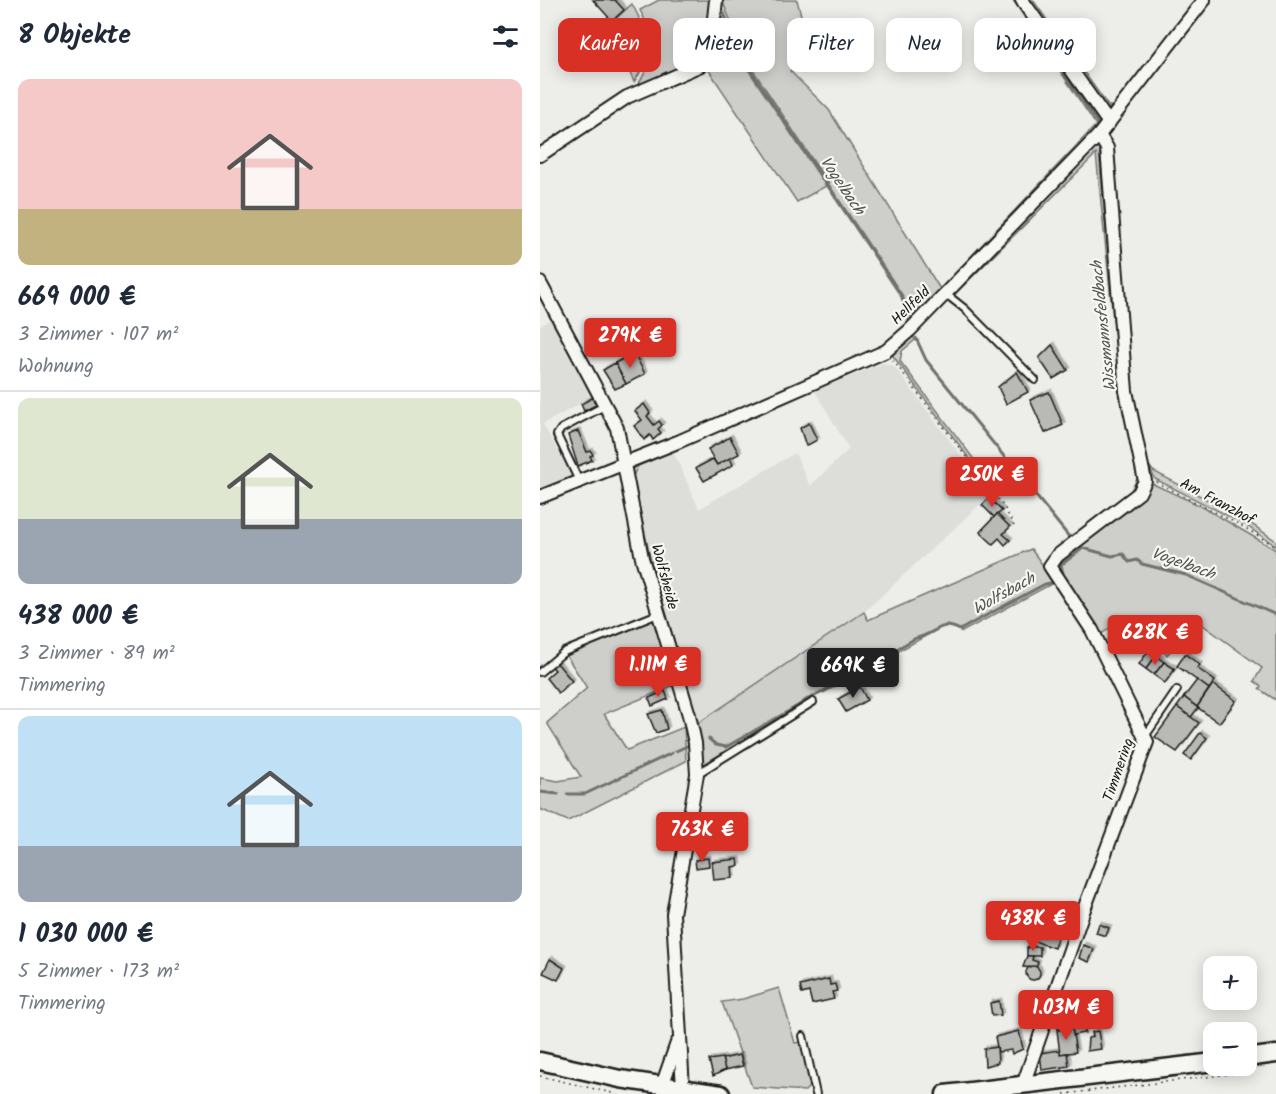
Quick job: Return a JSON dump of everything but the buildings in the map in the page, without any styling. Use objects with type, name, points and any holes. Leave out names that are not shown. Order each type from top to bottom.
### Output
[{"type":"main road","points":[[1257,1061],[1276,1054]]},
{"type":"main road","points":[[540,1062],[662,1090],[720,1094]]},
{"type":"main road","points":[[945,1094],[1203,1063]]},
{"type":"street","points":[[540,154],[627,97],[701,64],[711,46],[716,0]]},
{"type":"street","points":[[1022,0],[1109,123]]},
{"type":"street","name":"Hellfeld","points":[[540,497],[625,461],[680,441],[886,351],[946,294],[1099,135],[1204,0]]},
{"type":"street","points":[[1099,135],[1107,148],[1126,391],[1145,481]]},
{"type":"street","name":"Wolfsheide","points":[[540,284],[617,428],[642,558],[689,715],[697,774],[673,914],[679,1036],[683,1065],[682,1091]]},
{"type":"street","name":"Timmering","points":[[1023,1085],[1083,912],[1147,742],[1146,735],[1092,630],[1050,566],[1057,556],[1139,493],[1145,481]]},
{"type":"street","name":"Wolfsheide","points":[[662,1090],[679,1036]]},
{"type":"lane","points":[[946,294],[965,309],[1035,380]]},
{"type":"lane","points":[[579,481],[556,435],[561,429],[606,405]]},
{"type":"lane","points":[[540,672],[564,652],[658,614]]},
{"type":"lane","points":[[1146,735],[1177,690]]},
{"type":"lane","points":[[697,774],[813,702]]},
{"type":"lane","points":[[802,1036],[816,1094]]},
{"type":"path","points":[[886,351],[1004,507],[1014,526]]},
{"type":"path","name":"Am Franzhof","points":[[1145,481],[1162,484],[1242,526],[1276,547]]},
{"type":"path","points":[[1064,1094],[1203,1071]]},
{"type":"path","points":[[540,1076],[616,1094]]},
{"type":"shaded area","points":[[659,0],[712,0],[709,18],[673,18],[673,72],[676,72],[635,90],[645,72],[661,72],[661,18],[644,18],[640,10]]},
{"type":"shaded area","points":[[722,0],[797,0],[802,18],[787,18],[787,72],[791,72],[829,110],[940,289],[1096,125],[1061,72],[1071,72],[1102,116],[1101,126],[913,323],[903,296],[754,72],[775,72],[775,18],[729,18]]},
{"type":"shaded area","points":[[1013,0],[1021,0],[1034,18],[1025,18]]},
{"type":"shaded area","points":[[1029,0],[1033,0],[1046,18],[1042,18]]},
{"type":"shaded area","points":[[632,4],[639,18],[617,18]]},
{"type":"shaded area","points":[[630,72],[640,72],[634,82]]},
{"type":"shaded area","points":[[710,72],[750,72],[826,186],[797,202]]},
{"type":"shaded area","points":[[1080,72],[1084,72],[1108,106],[1115,106],[1106,109]]},
{"type":"shaded area","points":[[1097,145],[1102,148],[1120,386],[1096,154],[953,296]]},
{"type":"shaded area","points":[[551,319],[592,397],[543,424],[572,477],[540,490],[540,326]]},
{"type":"shaded area","points":[[911,333],[915,340],[902,351],[900,361],[997,490],[994,492],[891,353]]},
{"type":"shaded area","points":[[883,363],[894,366],[990,495],[864,612],[698,723],[650,558],[633,476],[638,466],[673,451],[699,509],[795,453],[810,486],[849,449],[815,391]]},
{"type":"shaded area","points":[[672,449],[673,451],[638,466],[633,476],[650,558],[698,723],[864,612],[868,620],[1031,549],[1055,582],[962,632],[947,624],[825,692],[806,699],[786,714],[701,766],[646,558],[630,474],[635,465]]},
{"type":"shaded area","points":[[1147,463],[1153,471],[1244,519],[1276,541],[1276,546],[1244,524],[1155,479]]},
{"type":"shaded area","points":[[1153,484],[1201,506],[1276,550],[1276,700],[1259,689],[1261,686],[1254,681],[1262,668],[1196,620],[1167,655],[1126,617],[1100,635],[1057,566],[1058,560]]},
{"type":"shaded area","points":[[653,620],[658,622],[677,687],[672,686],[604,714],[627,750],[684,727],[686,761],[568,821],[540,809],[540,778],[558,781],[581,777],[547,723],[587,688],[566,655]]},
{"type":"shaded area","points":[[779,988],[795,1043],[802,1042],[811,1085],[805,1091],[752,1087],[722,1002],[743,999]]},
{"type":"waterway","name":"Wissmannsfeldbach","points":[[1014,0],[1097,122],[1098,127]]},
{"type":"waterway","name":"Vogelbach","points":[[723,11],[726,18]]},
{"type":"waterway","name":"Vogelbach","points":[[752,72],[902,297],[908,319]]},
{"type":"waterway","name":"Wissmannsfeldbach","points":[[1100,154],[1115,325]]},
{"type":"waterway","name":"Vogelbach","points":[[916,338],[926,360],[1070,538],[1114,505]]},
{"type":"waterway","name":"Wissmannsfeldbach","points":[[1131,492],[1139,477]]},
{"type":"waterway","name":"Vogelbach","points":[[1061,576],[1063,573],[1061,565],[1083,548],[1112,556],[1123,554],[1129,562],[1137,560],[1142,564],[1186,575],[1276,615]]},
{"type":"waterway","name":"Wolfsbach","points":[[709,739],[716,745],[726,747],[916,638],[947,626],[960,630],[1045,584],[1057,582]]},
{"type":"waterway","name":"Wolfsbach","points":[[676,751],[687,746]]},
{"type":"waterway","name":"Wolfsbach","points":[[567,794],[585,794],[672,753]]},
{"type":"waterway","name":"Wolfsbach","points":[[540,792],[558,794]]}]
